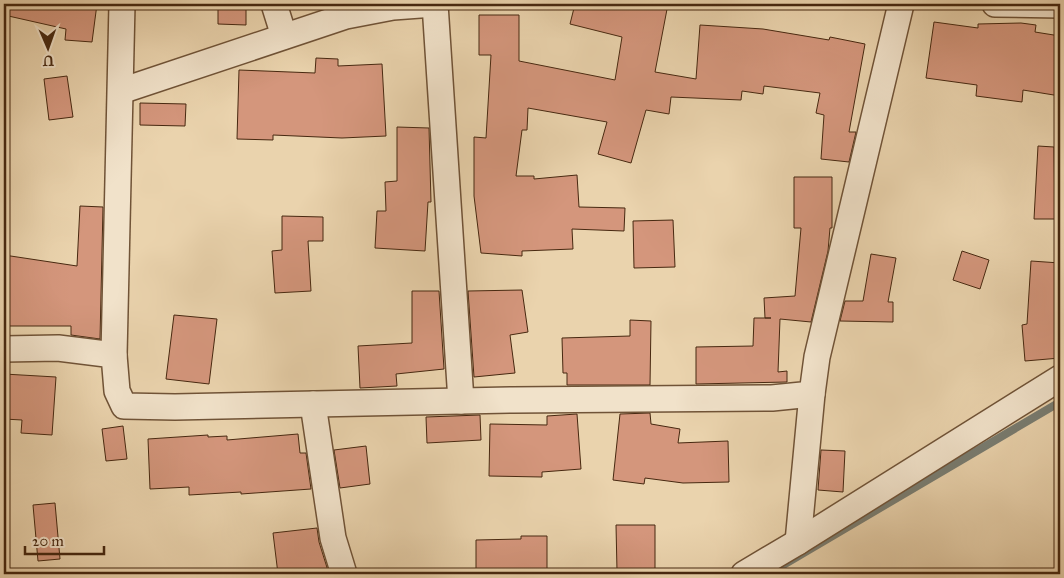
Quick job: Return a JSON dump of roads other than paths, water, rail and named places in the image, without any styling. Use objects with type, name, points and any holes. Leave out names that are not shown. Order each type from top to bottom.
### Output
[{"type":"street","points":[[122,4],[114,355],[117,391],[124,406],[175,407],[461,401],[772,398],[812,394]]},
{"type":"street","points":[[274,4],[284,36]]},
{"type":"street","points":[[121,91],[346,16],[393,7],[434,4],[461,401]]},
{"type":"street","points":[[798,542],[812,394],[818,357],[901,4]]},
{"type":"street","points":[[995,4],[1060,5]]},
{"type":"street","points":[[4,348],[58,348],[114,355]]},
{"type":"street","points":[[744,574],[1060,378]]},
{"type":"street","points":[[313,404],[333,538],[344,574]]},
{"type":"waterway","points":[[768,574],[1060,402]]}]
